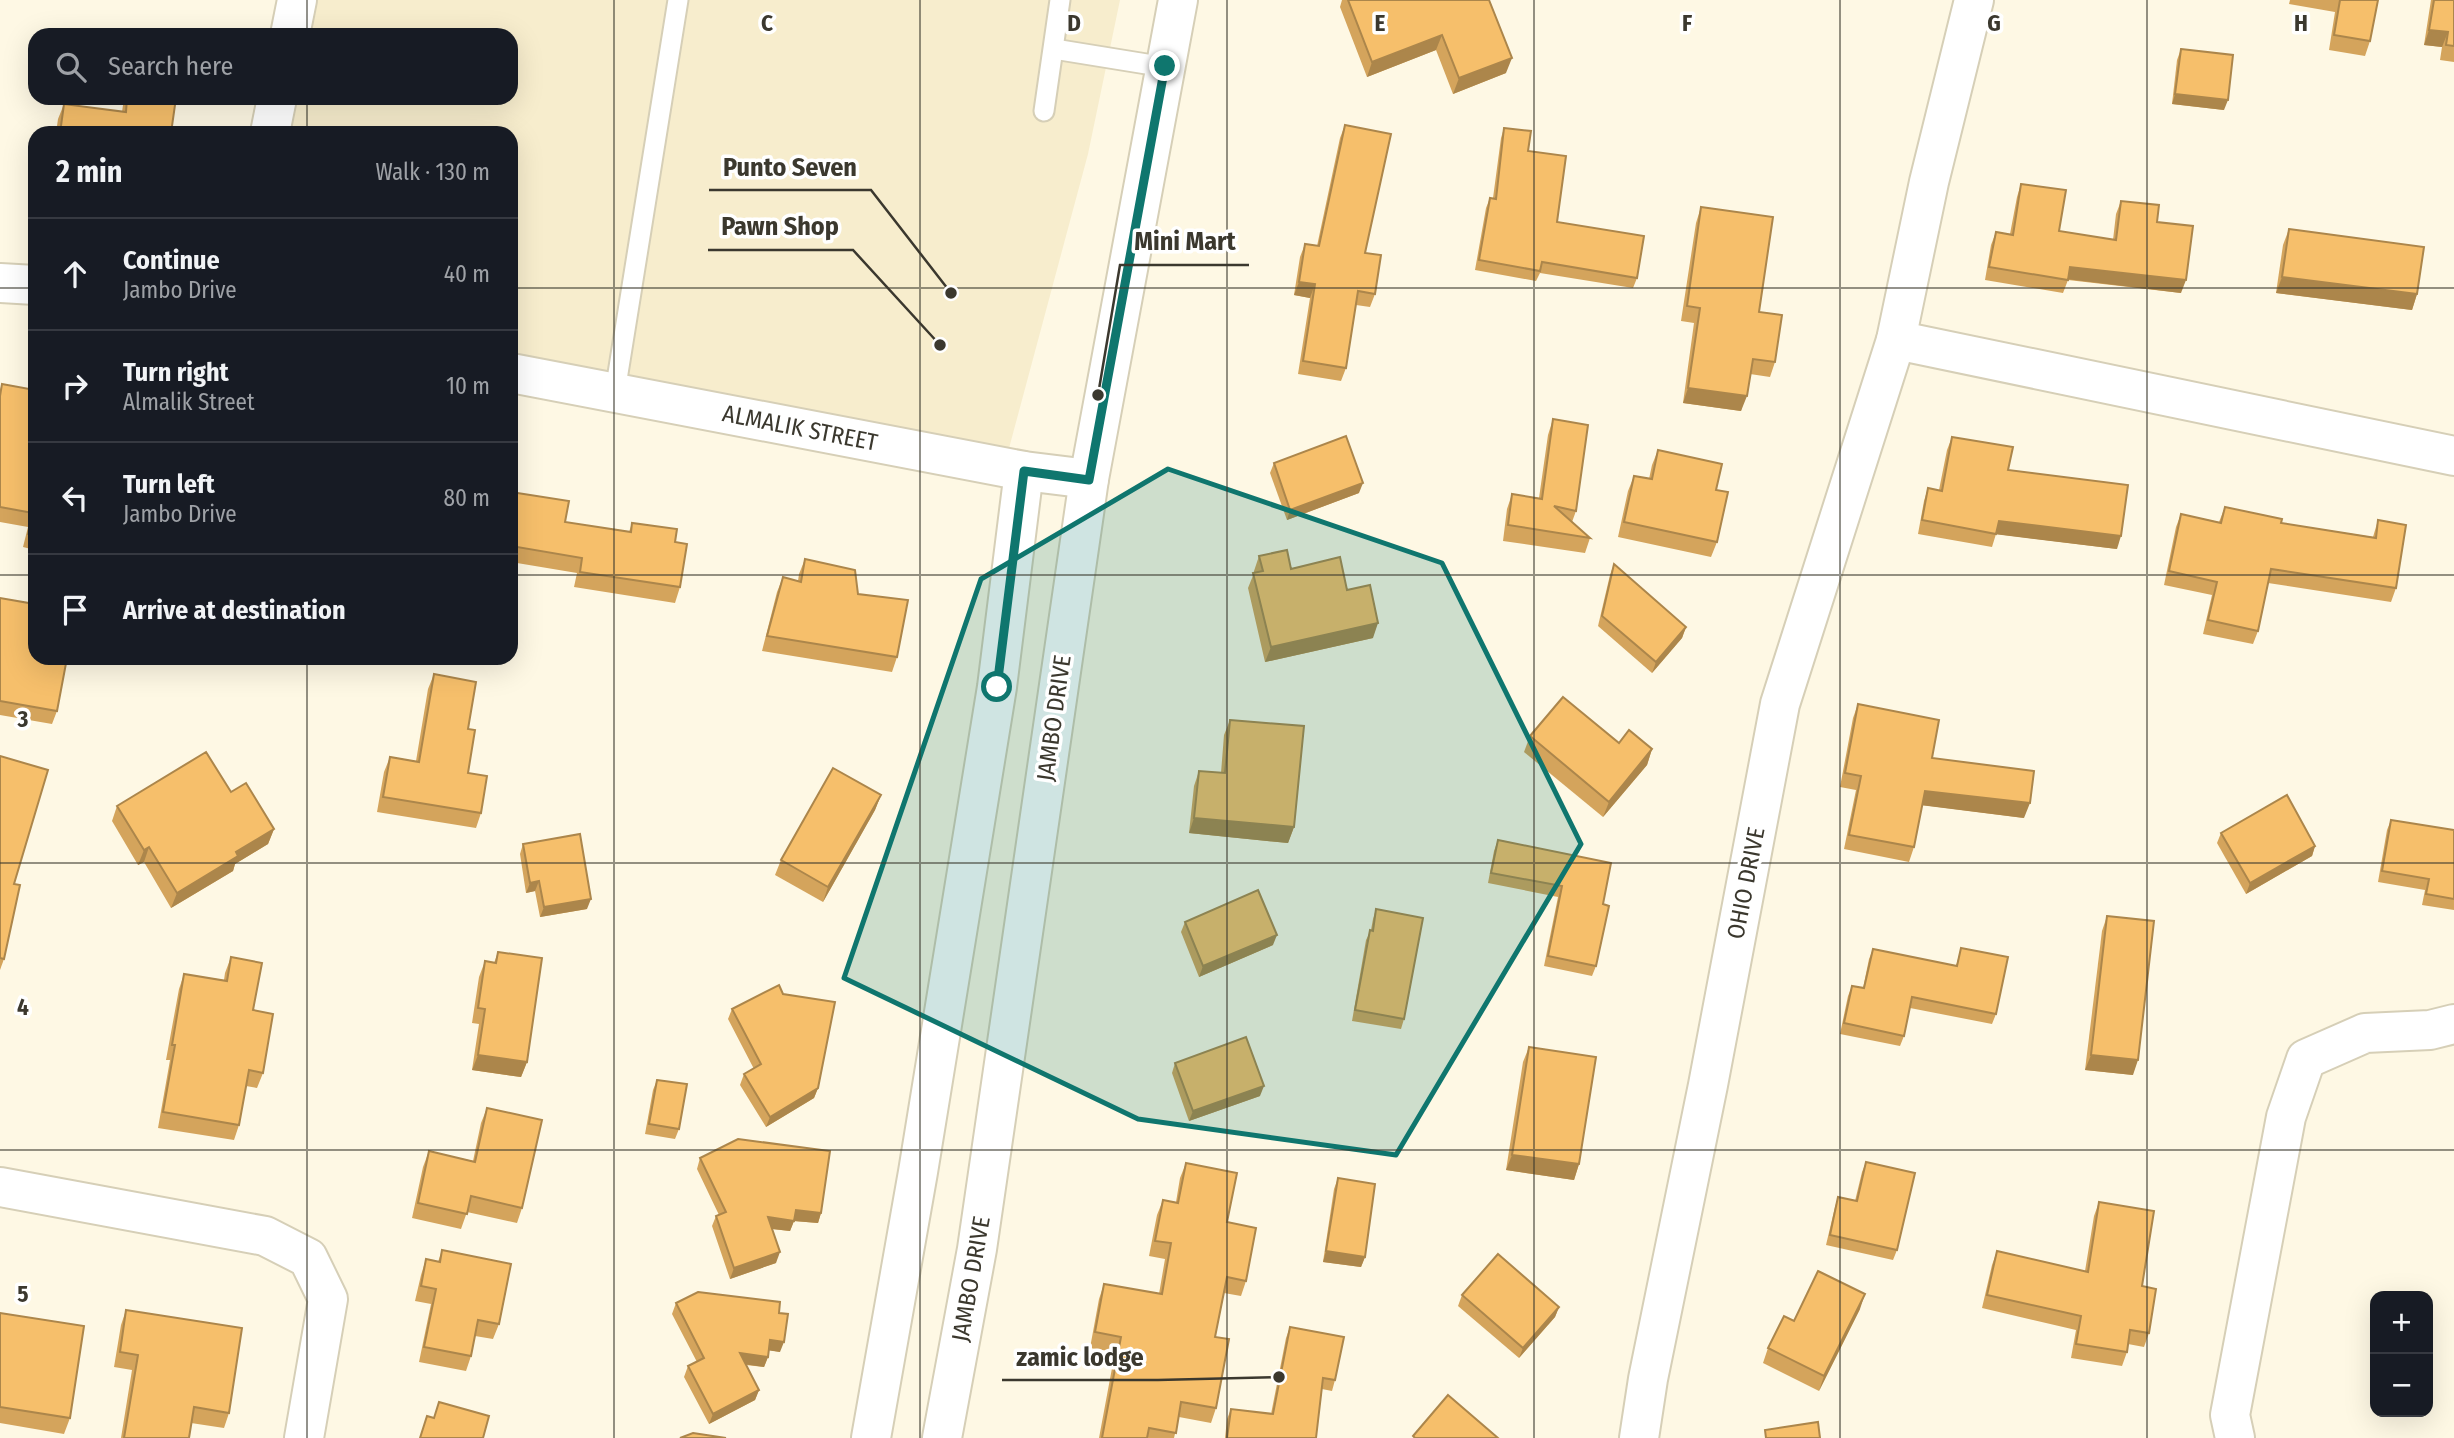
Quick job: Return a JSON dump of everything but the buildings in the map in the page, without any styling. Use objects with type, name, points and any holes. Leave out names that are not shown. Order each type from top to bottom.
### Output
[{"type":"street","points":[[291,28],[297,0]]},
{"type":"street","name":"JAMBO DRIVE","points":[[942,1438],[979,1236],[1089,480],[1178,0]]},
{"type":"street","name":"OHIO DRIVE","points":[[1639,1438],[1648,1380],[1708,1084],[1780,704],[1896,340],[1930,182],[1974,0]]},
{"type":"street","points":[[271,126],[276,105]]},
{"type":"street","points":[[0,283],[28,285]]},
{"type":"street","points":[[1896,340],[2454,456]]},
{"type":"street","name":"ALMALIK STREET","points":[[518,374],[1024,471],[1089,480]]},
{"type":"street","points":[[871,1438],[918,1172],[995,701],[1024,471]]},
{"type":"street","points":[[2235,1438],[2230,1415],[2286,1117],[2306,1059],[2365,1032],[2430,1030],[2454,1024]]},
{"type":"street","points":[[0,1187],[265,1236],[307,1258],[328,1299],[304,1438]]},
{"type":"lane","points":[[615,392],[678,0]]},
{"type":"lane","points":[[1044,111],[1060,0]]},
{"type":"lane","points":[[1054,49],[1165,66]]},
{"type":"highlighted area","points":[[1168,469],[1442,563],[1581,844],[1396,1155],[1138,1119],[844,978],[981,579]]},
{"type":"shaded area","points":[[309,0],[1120,0],[1088,154],[1008,452],[518,365],[518,126],[283,126],[288,105],[518,105],[518,28],[303,28]]},
{"type":"place","name":"Punto Seven","points":[[951,293]]},
{"type":"place","name":"Pawn Shop","points":[[940,345]]},
{"type":"place","name":"Mini Mart","points":[[1098,395]]},
{"type":"place","name":"zamic lodge","points":[[1279,1377]]},
{"type":"route","points":[[997,687],[1024,471],[1089,480],[1165,66]]}]
